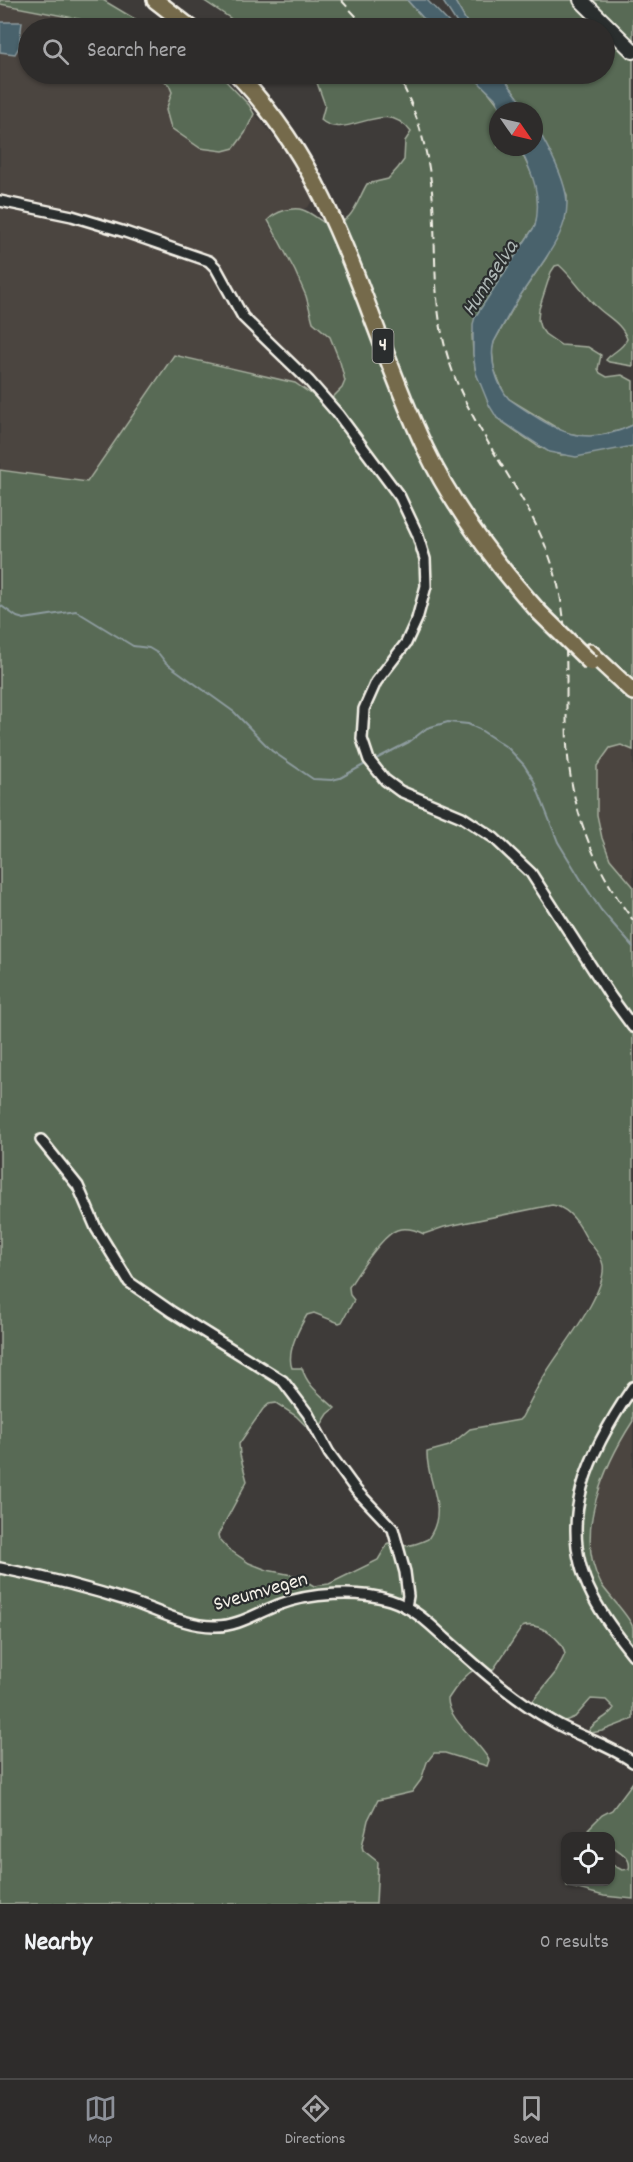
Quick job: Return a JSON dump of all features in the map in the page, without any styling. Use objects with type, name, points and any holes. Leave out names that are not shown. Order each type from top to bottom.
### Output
[{"type":"highway","points":[[155,0],[178,18]]},
{"type":"highway","points":[[170,0],[192,18]]},
{"type":"highway","name":"4","points":[[245,84],[281,129],[311,175],[324,200],[350,258],[410,415],[426,450],[465,519],[484,547],[539,607],[633,702]]},
{"type":"highway","name":"4","points":[[258,84],[304,146],[332,197],[350,235],[428,436],[451,480],[466,507],[539,607]]},
{"type":"highway","name":"4","points":[[590,657],[633,692]]},
{"type":"main road","points":[[581,0],[599,18]]},
{"type":"main road","points":[[615,33],[633,51]]},
{"type":"street","points":[[0,201],[72,216],[209,261],[216,267],[248,323],[309,381],[338,414],[400,497],[417,533],[425,559],[426,586],[417,619],[406,643],[376,682],[364,709],[362,740],[369,760],[385,780],[400,791],[462,817],[494,838],[531,873],[611,998],[633,1028]]},
{"type":"street","points":[[41,1140],[78,1186],[96,1228],[129,1282],[172,1312],[283,1381],[308,1414],[329,1453],[356,1490],[393,1529],[405,1572],[408,1596],[406,1607]]},
{"type":"street","points":[[633,1387],[599,1440],[583,1481],[576,1516],[576,1547],[580,1567],[591,1594],[603,1615],[633,1655]]},
{"type":"street","name":"Sveumvegen","points":[[0,1568],[53,1579],[206,1626],[232,1624],[277,1605],[319,1595],[378,1597],[406,1607],[424,1619],[497,1682],[545,1717],[609,1746],[633,1762]]},
{"type":"shaded area","points":[[0,4],[74,18],[18,18],[18,45],[3,21],[0,22]]},
{"type":"shaded area","points":[[18,49],[18,84],[168,84],[172,92],[166,110],[171,128],[200,148],[234,148],[245,133],[254,114],[260,120],[286,152],[314,198],[308,207],[290,209],[268,224],[295,271],[306,296],[310,315],[336,347],[345,381],[333,399],[326,404],[295,383],[174,355],[87,482],[0,470],[0,52],[15,54]]},
{"type":"shaded area","points":[[621,745],[633,750],[633,886],[610,859],[597,815],[597,766],[610,748]]},
{"type":"shaded area","points":[[633,1421],[633,1625],[606,1592],[595,1572],[589,1550],[595,1508],[611,1456]]},
{"type":"green space","points":[[0,0],[103,0],[133,18],[74,18],[0,4]]},
{"type":"green space","points":[[203,0],[407,0],[423,18],[230,18]]},
{"type":"green space","points":[[454,0],[633,0],[633,366],[606,360],[625,343],[627,339],[625,334],[619,325],[593,303],[559,265],[555,266],[551,272],[539,309],[538,320],[545,334],[561,345],[588,347],[601,355],[598,369],[600,373],[607,377],[622,375],[633,381],[633,425],[592,437],[565,433],[509,399],[494,369],[492,350],[494,342],[520,296],[546,258],[565,220],[567,196],[543,140],[543,102],[521,102],[508,84],[615,84],[615,18],[464,18]]},
{"type":"green space","points":[[229,84],[249,105],[254,114],[245,133],[234,148],[223,151],[200,148],[171,128],[166,110],[172,92],[169,85]]},
{"type":"green space","points":[[317,84],[480,84],[487,91],[496,102],[489,102],[489,156],[523,156],[535,181],[539,211],[535,226],[502,275],[472,335],[476,373],[497,418],[539,447],[561,455],[633,446],[633,750],[621,745],[610,748],[597,766],[597,815],[610,859],[633,886],[633,1421],[622,1438],[603,1478],[591,1522],[590,1543],[593,1564],[601,1584],[633,1628],[633,1719],[591,1733],[589,1730],[614,1708],[606,1700],[591,1699],[575,1717],[565,1721],[535,1705],[532,1702],[556,1672],[565,1654],[559,1642],[548,1632],[535,1626],[522,1627],[491,1673],[477,1669],[469,1673],[448,1699],[449,1707],[458,1723],[489,1760],[487,1766],[445,1753],[434,1753],[427,1762],[421,1780],[412,1792],[378,1800],[368,1820],[362,1846],[363,1850],[378,1862],[376,1904],[0,1904],[0,470],[87,482],[174,355],[295,383],[326,404],[342,388],[345,381],[330,337],[313,322],[306,296],[295,271],[268,220],[280,212],[299,209],[328,225],[344,221],[353,211],[367,184],[388,179],[398,168],[404,160],[405,141],[411,132],[400,122],[389,118],[377,118],[342,126],[331,126],[321,120],[325,105]],"holes":[[[552,1205],[567,1211],[600,1256],[603,1265],[598,1290],[582,1320],[546,1373],[519,1420],[470,1429],[449,1446],[427,1452],[437,1506],[437,1517],[428,1539],[408,1546],[388,1543],[378,1560],[329,1584],[314,1586],[297,1576],[267,1570],[249,1563],[227,1548],[218,1535],[247,1481],[239,1444],[263,1409],[269,1404],[276,1403],[316,1433],[328,1414],[335,1408],[311,1385],[302,1368],[292,1368],[292,1348],[307,1315],[314,1313],[339,1323],[342,1322],[354,1300],[350,1295],[349,1287],[384,1239],[397,1230],[411,1229],[424,1234],[444,1227]]]},
{"type":"green space","points":[[633,1782],[633,1899],[604,1896],[567,1886],[615,1886],[615,1866],[622,1870],[629,1869],[627,1858],[615,1848],[615,1832],[592,1832],[588,1829],[602,1815],[612,1810]]},
{"type":"water","points":[[407,0],[427,0],[444,18],[423,18]]},
{"type":"water","points":[[442,0],[454,0],[464,18],[454,18]]},
{"type":"water","points":[[0,22],[18,22],[18,49],[15,54],[0,52]]},
{"type":"water","points":[[480,84],[508,84],[521,102],[497,102]]},
{"type":"water","points":[[543,139],[561,175],[566,194],[565,220],[554,245],[516,302],[494,342],[495,372],[509,399],[554,427],[582,436],[597,436],[633,425],[633,446],[576,457],[549,452],[497,418],[476,373],[473,354],[475,317],[535,226],[537,195],[523,156],[543,156]]},
{"type":"waterway","points":[[0,605],[24,619],[76,611],[133,646],[149,648],[234,712],[272,751],[313,779],[340,778],[369,762]]},
{"type":"waterway","points":[[374,760],[409,742],[427,728],[448,722],[468,724],[508,748],[524,765],[534,781],[558,842],[583,883],[601,910],[633,947]]},
{"type":"railway","points":[[341,0],[358,18]]},
{"type":"railway","points":[[402,84],[417,121],[429,169],[433,203],[436,288],[443,338],[452,370],[465,401],[530,514],[555,574],[565,637],[569,769],[579,815],[596,859],[633,920]]},
{"type":"water label","name":"Hunnselva","points":[[491,279]]}]
